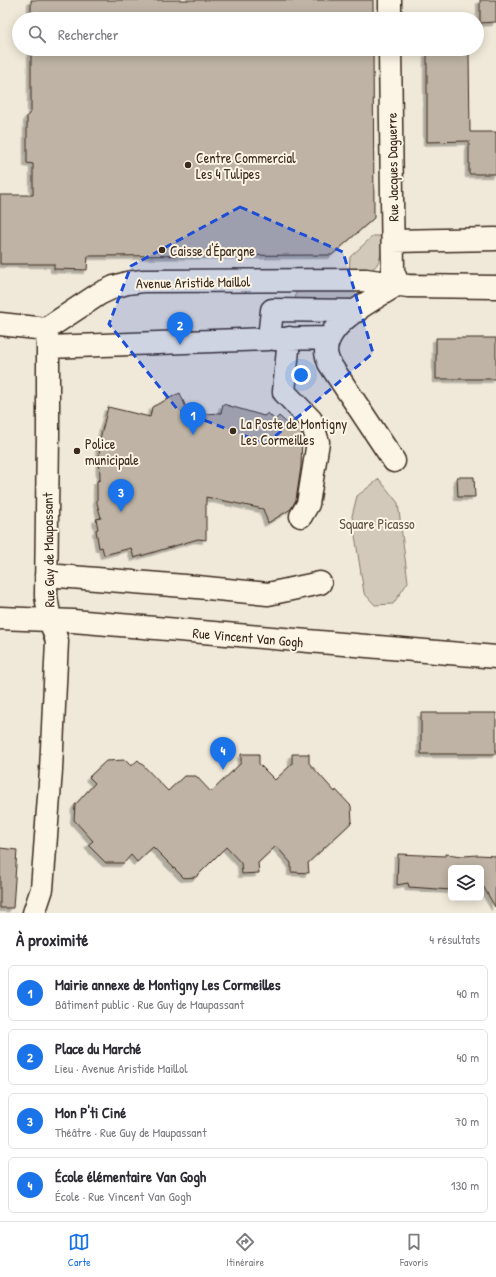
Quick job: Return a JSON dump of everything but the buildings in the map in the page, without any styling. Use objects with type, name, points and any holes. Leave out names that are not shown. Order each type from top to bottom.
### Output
[{"type":"street","points":[[390,0],[390,12]]},
{"type":"street","name":"Rue Jacques Daguerre","points":[[390,56],[394,271],[398,284]]},
{"type":"street","points":[[393,241],[496,239]]},
{"type":"street","name":"Avenue Aristide Maillol","points":[[47,338],[99,294],[127,283],[143,281],[366,280],[408,286],[496,287]]},
{"type":"street","points":[[394,461],[329,363],[326,352],[329,338],[341,321],[398,284]]},
{"type":"street","points":[[301,516],[308,504],[318,442],[311,420],[284,392],[279,338],[272,310],[357,311]]},
{"type":"street","points":[[0,324],[47,338],[329,338]]},
{"type":"street","name":"Rue Guy de Maupassant","points":[[34,913],[42,889],[57,641],[50,620],[46,596],[47,338]]},
{"type":"street","points":[[46,575],[190,586],[268,594],[320,583]]},
{"type":"street","name":"Rue Vincent Van Gogh","points":[[0,618],[73,621],[496,658]]},
{"type":"highlighted area","points":[[240,207],[343,252],[373,353],[266,444],[178,410],[109,324],[131,266]]},
{"type":"green space","points":[[373,236],[382,236],[382,247],[378,263],[371,270],[366,272],[360,274],[349,274],[350,257]]},
{"type":"green space","points":[[300,286],[365,289],[365,292],[351,304],[296,301],[296,293]]},
{"type":"green space","name":"Square Picasso","points":[[379,479],[398,503],[408,582],[393,604],[375,605],[364,593],[352,516],[357,496]]},
{"type":"place","name":"Centre Commercial Les 4 Tulipes","points":[[188,165]]},
{"type":"place","name":"Caisse d'Épargne","points":[[162,250]]},
{"type":"place","name":"Place du Marché","points":[[180,345]]},
{"type":"place","name":"La Poste de Montigny Les Cormeilles","points":[[233,431]]},
{"type":"place","name":"Mairie annexe de Montigny Les Cormeilles","points":[[193,435]]},
{"type":"place","name":"Police municipale","points":[[77,451]]},
{"type":"place","name":"Mon P'ti Ciné","points":[[121,512]]},
{"type":"place","name":"École élémentaire Van Gogh","points":[[223,770]]}]
